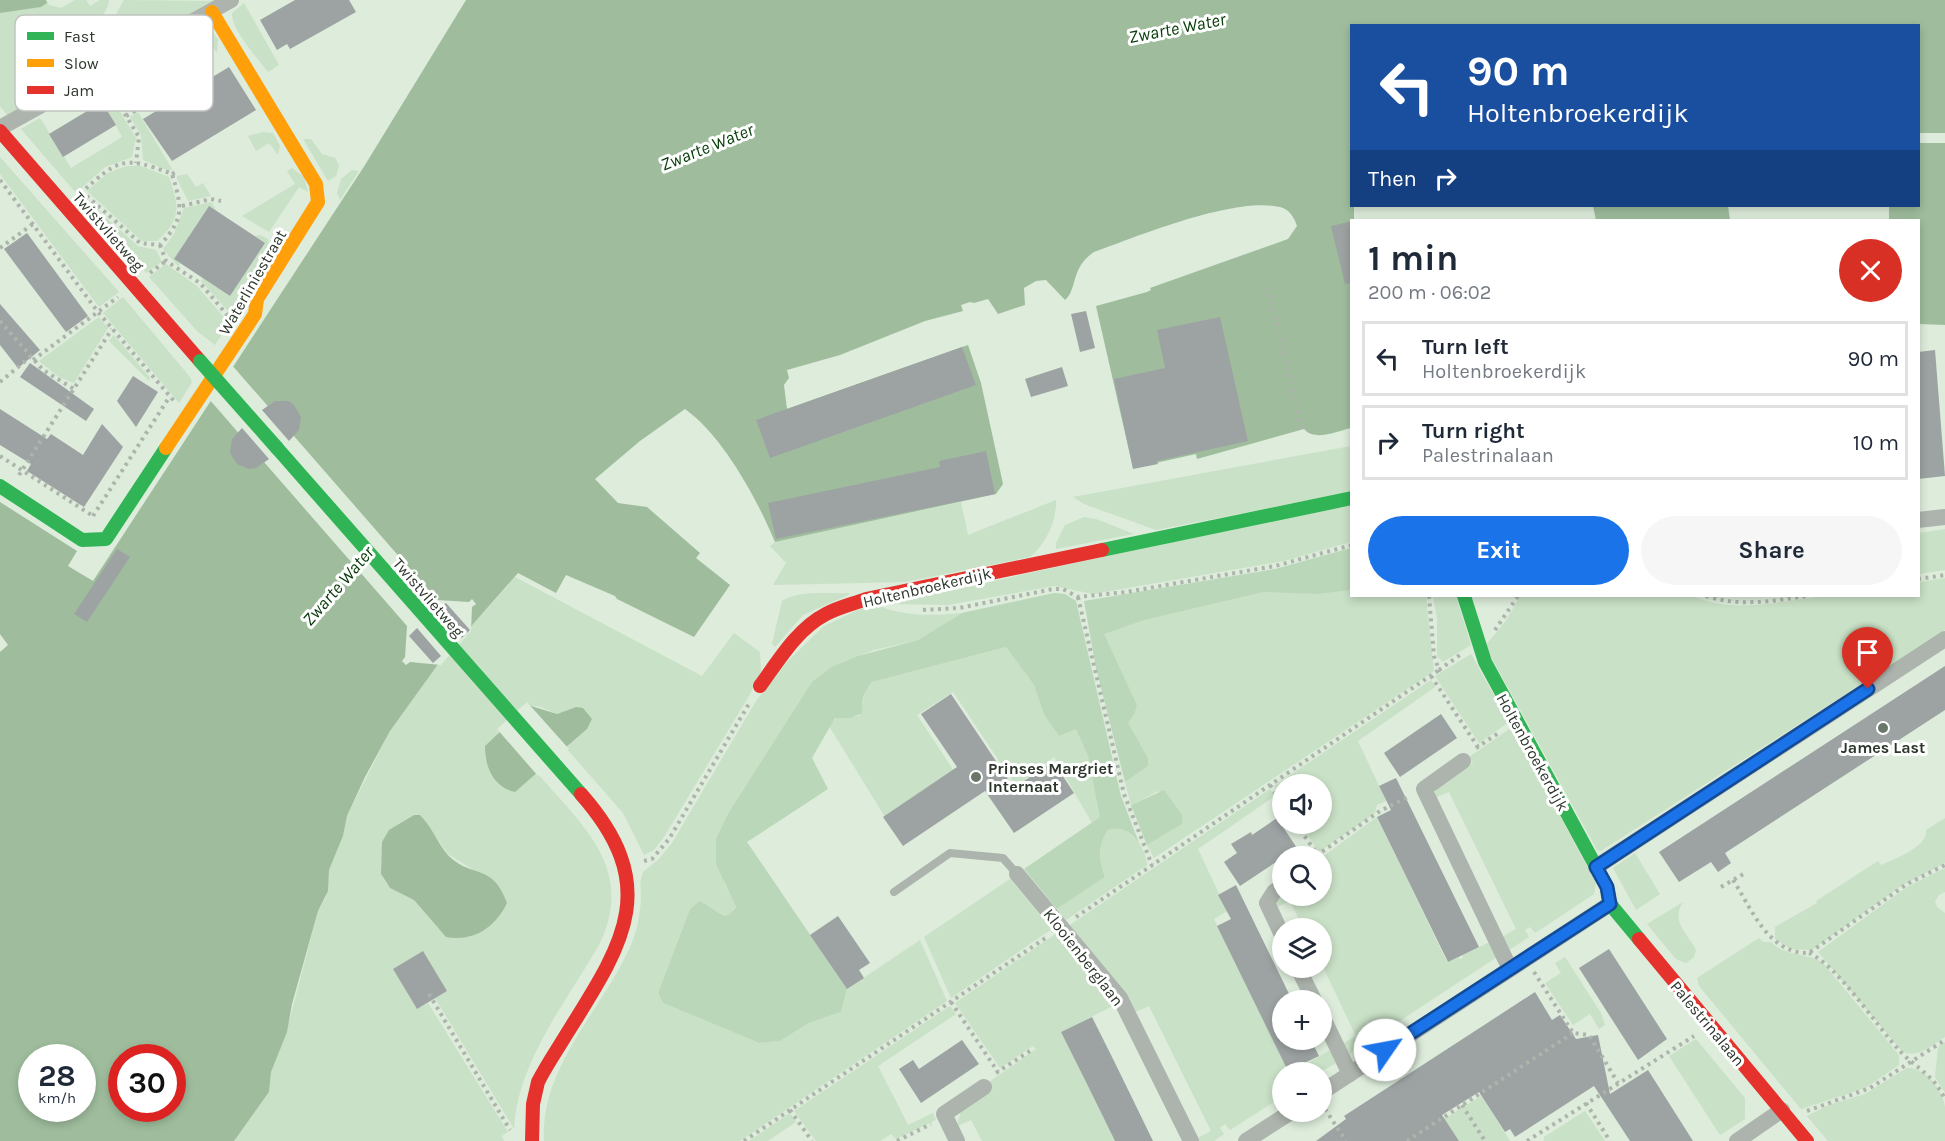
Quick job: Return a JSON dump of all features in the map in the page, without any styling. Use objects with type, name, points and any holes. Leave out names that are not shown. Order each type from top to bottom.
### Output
[{"type":"street","points":[[206,15],[231,0]]},
{"type":"street","name":"Waterliniestraat","points":[[98,541],[106,538],[113,530],[243,333],[255,314],[257,299],[318,202],[316,184],[212,12]]},
{"type":"street","points":[[0,129],[32,111]]},
{"type":"street","name":"Twistvlietweg","points":[[0,129],[200,361],[603,819],[626,864],[629,889],[623,933],[611,959],[538,1082],[532,1115],[532,1141]]},
{"type":"street","points":[[4,489],[82,540],[98,541]]},
{"type":"street","name":"Holtenbroekerdijk","points":[[760,686],[780,658],[811,624],[826,614],[866,599],[1350,498]]},
{"type":"street","points":[[1920,520],[1945,517]]},
{"type":"street","name":"Holtenbroekerdijk","points":[[1464,597],[1485,662],[1607,887],[1610,904]]},
{"type":"street","points":[[1596,867],[1945,639]]},
{"type":"street","points":[[1463,761],[1424,789],[1510,969]]},
{"type":"street","name":"Klooienberglaan","points":[[1017,874],[1120,998],[1191,1141]]},
{"type":"street","points":[[1272,895],[1267,903],[1274,918]]},
{"type":"street","points":[[1332,1086],[1610,904]]},
{"type":"street","name":"Palestrinalaan","points":[[1610,904],[1807,1141]]},
{"type":"street","points":[[1332,1037],[1350,1074]]},
{"type":"street","points":[[957,1141],[944,1114],[984,1087]]},
{"type":"street","points":[[1737,1141],[1787,1116]]},
{"type":"street","points":[[1246,1141],[1275,1122]]},
{"type":"lane","points":[[894,892],[950,854],[1003,858],[1017,874]]},
{"type":"path","points":[[123,111],[139,137],[136,163]]},
{"type":"path","points":[[126,116],[135,111]]},
{"type":"path","points":[[66,207],[106,170],[126,162],[172,174],[178,171]]},
{"type":"path","points":[[160,245],[172,232],[182,206],[172,174]]},
{"type":"path","points":[[0,180],[98,312],[188,417]]},
{"type":"path","points":[[83,192],[140,243],[160,245]]},
{"type":"path","points":[[182,206],[211,200],[221,201]]},
{"type":"path","points":[[0,248],[33,224]]},
{"type":"path","points":[[160,245],[166,261],[200,283],[243,333]]},
{"type":"path","points":[[150,273],[166,261]]},
{"type":"path","points":[[1268,287],[1302,429]]},
{"type":"path","points":[[0,382],[118,297]]},
{"type":"path","points":[[0,321],[43,370],[74,389]]},
{"type":"path","points":[[4,489],[22,471],[112,329]]},
{"type":"path","points":[[98,541],[93,516],[170,396]]},
{"type":"path","points":[[0,456],[93,516]]},
{"type":"path","points":[[918,610],[959,608],[1053,589],[1063,589],[1078,597],[1126,592],[1275,566],[1350,546]]},
{"type":"path","points":[[1920,579],[1945,575]]},
{"type":"path","points":[[1078,597],[1124,794],[1152,865]]},
{"type":"path","points":[[1709,597],[1721,601],[1741,602],[1796,597]]},
{"type":"path","points":[[744,1141],[1439,670]]},
{"type":"path","points":[[1431,676],[1478,747]]},
{"type":"path","points":[[626,864],[652,859],[662,849],[760,686]]},
{"type":"path","points":[[1463,761],[1467,754],[1516,721]]},
{"type":"path","points":[[1331,846],[1380,811],[1424,789]]},
{"type":"path","points":[[1809,953],[1907,884],[1945,865]]},
{"type":"path","points":[[1720,887],[1747,872]]},
{"type":"path","points":[[1733,880],[1778,946],[1793,952],[1809,953],[1827,964],[1898,1050],[1927,1072],[1945,1100]]},
{"type":"path","points":[[1526,959],[1573,1033]]},
{"type":"path","points":[[429,994],[513,1134]]},
{"type":"path","points":[[951,1002],[998,1072]]},
{"type":"path","points":[[1527,1141],[1710,1026]]},
{"type":"path","points":[[1407,1141],[1573,1033],[1589,1035],[1618,1083]]},
{"type":"path","points":[[1787,1116],[1861,1093],[1945,1040]]},
{"type":"path","points":[[984,1087],[987,1079],[1033,1048]]},
{"type":"path","points":[[1586,1103],[1610,1141]]},
{"type":"path","points":[[1462,1105],[1485,1141]]},
{"type":"path","points":[[790,1110],[812,1141]]},
{"type":"path","points":[[897,1141],[945,1117]]},
{"type":"path","points":[[1332,1119],[1346,1141]]},
{"type":"shaded area","points":[[75,0],[86,0],[90,6],[100,0],[109,0],[103,15],[15,15],[15,111],[17,111],[8,116],[0,106],[0,13],[47,1],[49,5],[61,8]]},
{"type":"shaded area","points":[[124,0],[214,0],[188,15],[116,15]]},
{"type":"shaded area","points":[[244,3],[279,65],[268,72],[246,44],[233,20],[232,13]]},
{"type":"shaded area","points":[[213,33],[218,39],[217,53],[213,47]]},
{"type":"shaded area","points":[[108,111],[120,111],[136,138],[132,157],[105,167],[76,193],[21,129],[40,118],[71,168],[122,137]]},
{"type":"shaded area","points":[[138,112],[172,169],[169,171],[143,160],[141,135],[130,117]]},
{"type":"shaded area","points":[[263,132],[273,133],[280,146],[278,155],[269,143],[256,151],[248,136]]},
{"type":"shaded area","points":[[303,139],[311,139],[322,154],[335,158],[339,165],[336,176],[328,181]]},
{"type":"shaded area","points":[[0,157],[119,292],[99,307],[0,174]]},
{"type":"shaded area","points":[[126,166],[141,166],[169,177],[175,196],[176,212],[171,226],[157,241],[142,241],[87,191],[108,173]]},
{"type":"shaded area","points":[[292,168],[304,177],[308,192],[299,187],[269,232],[242,216],[295,184],[287,171]]},
{"type":"shaded area","points":[[352,170],[359,171],[340,200],[337,193],[341,179]]},
{"type":"shaded area","points":[[187,174],[196,187],[203,183],[211,196],[188,201],[177,179],[177,176]]},
{"type":"shaded area","points":[[82,196],[138,246],[156,250],[162,262],[146,273],[80,197]]},
{"type":"shaded area","points":[[212,202],[216,211],[208,207],[174,259],[180,264],[178,266],[163,249],[174,234],[184,208]]},
{"type":"shaded area","points":[[260,235],[268,239],[271,255],[257,271],[254,280],[240,285],[243,300],[230,313],[201,281],[203,278],[230,296],[265,243],[254,236]]},
{"type":"shaded area","points":[[166,264],[197,286],[227,321],[229,327],[227,326],[215,345],[197,331],[149,277]]},
{"type":"shaded area","points":[[123,297],[190,377],[192,382],[179,403],[103,313]]},
{"type":"shaded area","points":[[99,317],[108,328],[74,383],[59,377],[39,361]]},
{"type":"shaded area","points":[[114,335],[150,378],[149,381],[109,341]]},
{"type":"shaded area","points":[[1350,446],[1350,492],[1156,530],[1084,504],[1073,497]]},
{"type":"shaded area","points":[[1056,500],[1055,516],[1049,531],[1036,552],[1030,557],[905,582],[773,585],[786,563],[770,546],[775,542],[961,502],[968,535]]},
{"type":"shaded area","points":[[1350,502],[1350,542],[1284,561],[1093,594],[1054,586],[948,605],[890,604]]},
{"type":"shaded area","points":[[1084,517],[1096,519],[1134,534],[1056,549],[1056,543],[1065,525]]},
{"type":"shaded area","points":[[1945,529],[1945,570],[1920,574],[1920,533]]},
{"type":"shaded area","points":[[1350,548],[1349,590],[1317,594],[1264,592],[1145,620],[1104,634],[1137,705],[1128,723],[1148,758],[1148,766],[1125,782],[1096,668],[1084,601],[1275,569]]},
{"type":"shaded area","points":[[515,577],[702,676],[734,633],[760,652],[761,671],[749,696],[664,837],[654,850],[644,855],[623,813],[566,748],[587,729],[592,719],[576,707],[557,714],[537,706],[518,712],[504,724],[485,755],[492,776],[537,773],[587,831],[599,850],[608,871],[611,894],[609,918],[599,945],[546,1033],[524,1080],[517,1104],[514,1129],[435,998],[447,991],[393,969],[417,1009],[428,1003],[508,1132],[502,1136],[504,1141],[234,1141],[269,1092],[271,1072],[289,1022],[318,911],[326,897],[329,870],[343,836],[347,816],[390,731],[439,663]],"holes":[[[414,815],[420,815],[448,854],[472,869],[439,929],[414,900],[390,888],[381,874],[382,842],[404,821]]]},
{"type":"shaded area","points":[[1945,578],[1945,630],[1601,851],[1597,850],[1485,646],[1505,622],[1519,597],[1696,597],[1710,602],[1744,606],[1822,597],[1920,597],[1920,582]]},
{"type":"shaded area","points":[[1350,588],[1350,597],[1426,597],[1434,671],[1280,774],[1272,774],[1272,779],[1154,858],[1147,845],[1182,824],[1158,791],[1131,805],[1125,782],[1147,766],[1128,723],[1137,705],[1103,634],[1145,620],[1264,592]]},
{"type":"shaded area","points":[[1054,593],[1065,594],[1076,601],[1121,796],[1139,843],[1126,831],[1108,830],[1102,841],[1100,853],[1105,877],[1057,909],[1024,869],[1100,817],[1088,756],[1076,729],[1059,736],[1044,715],[1034,685],[1006,647],[872,682],[864,696],[862,713],[851,718],[835,718],[812,758],[828,789],[747,842],[847,989],[841,1012],[809,1023],[780,1041],[759,1043],[663,1003],[658,993],[690,909],[700,901],[724,916],[730,914],[736,907],[716,864],[716,839],[728,814],[812,682],[833,666],[858,656],[918,640],[962,613]]},
{"type":"shaded area","points":[[805,594],[850,594],[803,615],[775,647],[772,644],[782,601]]},
{"type":"shaded area","points":[[1433,597],[1456,597],[1471,645],[1443,662],[1437,656],[1437,619]]},
{"type":"shaded area","points":[[873,603],[905,613],[940,615],[962,613],[918,640],[874,650],[833,666],[724,883],[736,906],[730,914],[724,916],[708,906],[690,909],[658,993],[663,1003],[759,1043],[780,1041],[809,1023],[841,1012],[847,989],[920,940],[947,1001],[740,1141],[544,1141],[546,1113],[552,1087],[563,1061],[621,965],[633,940],[639,915],[643,872],[658,860],[672,843],[756,701],[788,661],[824,626]]},
{"type":"shaded area","points":[[1006,647],[1034,685],[1044,715],[1059,736],[1076,728],[1088,756],[1101,817],[1092,823],[1054,757],[1016,786],[953,692],[917,715],[954,771],[885,817],[829,726],[836,718],[859,716],[866,689],[872,682]]},
{"type":"shaded area","points":[[1471,654],[1509,722],[1479,743],[1435,676]]},
{"type":"shaded area","points":[[1431,680],[1435,687],[1358,741],[1386,801],[1377,805],[1375,813],[1328,846],[1315,846],[1307,834],[1332,834],[1332,774],[1292,774]]},
{"type":"shaded area","points":[[1512,727],[1596,883],[1594,894],[1535,933],[1530,927],[1525,930],[1529,937],[1509,950],[1502,937],[1516,929],[1449,792],[1434,798],[1437,787],[1473,763],[1469,757]]},
{"type":"shaded area","points":[[1270,789],[1272,798],[1198,849],[1227,911],[1214,919],[1272,1037],[1272,1050],[1278,1050],[1284,1062],[1272,1062],[1272,1103],[1230,1130],[1225,1124],[1220,1128],[1224,1134],[1214,1141],[1199,1141],[1198,1138],[1211,1131],[1149,1006],[1135,1012],[1070,925]]},
{"type":"shaded area","points":[[1164,790],[1182,815],[1182,824],[1147,845],[1131,805]]},
{"type":"shaded area","points":[[1377,817],[1447,962],[1459,957],[1463,958],[1462,955],[1490,942],[1497,957],[1348,1055],[1342,1044],[1356,1036],[1328,978],[1332,978],[1332,918],[1298,918],[1292,906],[1332,906],[1332,850]]},
{"type":"shaded area","points":[[1945,818],[1945,863],[1901,886],[1812,950],[1791,949],[1775,939],[1775,927],[1817,903],[1816,901],[1878,861],[1881,865],[1909,852],[1922,842],[1926,830]]},
{"type":"shaded area","points":[[1117,827],[1123,829],[1138,842],[1147,865],[1066,920],[1057,909],[1105,877],[1100,859],[1101,847],[1108,830]]},
{"type":"shaded area","points":[[1635,853],[1660,894],[1636,910],[1613,868]]},
{"type":"shaded area","points":[[1945,868],[1945,892],[1935,901],[1937,907],[1945,913],[1945,1037],[1923,1051],[1905,1053],[1818,952],[1907,887]]},
{"type":"shaded area","points":[[1010,879],[1052,929],[951,998],[924,937]]},
{"type":"shaded area","points":[[1683,902],[1679,909],[1679,921],[1696,950],[1694,957],[1686,963],[1676,959],[1647,924]]},
{"type":"shaded area","points":[[1057,933],[1115,1005],[1061,1032],[1115,1141],[982,1141],[971,1120],[957,1126],[961,1110],[993,1088],[989,1082],[1036,1049],[1033,1046],[1000,1068],[955,1003]]},
{"type":"shaded area","points":[[1759,938],[1783,950],[1823,963],[1899,1055],[1899,1065],[1865,1088],[1801,1109],[1699,986],[1697,978]]},
{"type":"shaded area","points":[[1565,957],[1601,1013],[1605,1025],[1599,1029],[1590,1014],[1573,1025],[1545,983],[1561,973],[1555,963]]},
{"type":"shaded area","points":[[950,1006],[956,1014],[878,1066],[908,1125],[933,1113],[936,1120],[896,1139],[891,1134],[880,1141],[816,1141],[794,1111]]},
{"type":"shaded area","points":[[1696,1039],[1745,1098],[1745,1119],[1720,1135],[1669,1056]]},
{"type":"shaded area","points":[[1945,1042],[1945,1093],[1935,1077],[1938,1047]]},
{"type":"shaded area","points":[[1330,1050],[1336,1063],[1332,1065],[1332,1062],[1310,1062]]},
{"type":"shaded area","points":[[1907,1068],[1926,1075],[1941,1094],[1945,1107],[1945,1141],[1828,1141],[1807,1116],[1829,1105],[1865,1094]]},
{"type":"shaded area","points":[[1481,1096],[1510,1141],[1459,1141],[1444,1119]]},
{"type":"shaded area","points":[[1585,1111],[1605,1141],[1544,1141],[1544,1137]]},
{"type":"shaded area","points":[[790,1113],[796,1122],[768,1141],[749,1141]]},
{"type":"water","points":[[0,0],[46,0],[47,3],[41,7],[0,13]]},
{"type":"water","name":"Zwarte Water","points":[[466,0],[1945,0],[1945,133],[1920,133],[1920,24],[1350,24],[1350,207],[1354,207],[1354,219],[1350,219],[1350,428],[1320,435],[1314,435],[1304,429],[1197,459],[1196,454],[1133,468],[1096,306],[1147,292],[1151,290],[1150,288],[1288,239],[1297,226],[1292,216],[1283,208],[1264,205],[1242,207],[1189,219],[1094,252],[1081,265],[1072,290],[1065,300],[1046,280],[1036,281],[1024,288],[1025,305],[998,314],[988,299],[970,302],[961,305],[963,311],[925,321],[840,355],[787,370],[789,378],[784,385],[787,409],[968,345],[981,383],[1003,484],[996,494],[775,542],[738,469],[713,435],[685,409],[640,441],[595,479],[618,503],[647,507],[700,553],[696,558],[730,585],[694,637],[615,596],[566,575],[556,593],[518,573],[439,663],[390,731],[365,777],[347,816],[343,836],[329,870],[328,891],[318,911],[292,1004],[287,1032],[271,1072],[269,1092],[234,1141],[0,1141],[0,652],[8,645],[0,634],[0,502],[77,551],[68,566],[93,581],[365,165]]},
{"type":"water","points":[[1920,143],[1945,143],[1945,325],[1920,324],[1920,219],[1889,219],[1889,207],[1920,207]]},
{"type":"water","points":[[1593,207],[1728,207],[1730,219],[1596,219]]},
{"type":"water","points":[[528,705],[557,714],[576,707],[583,708],[592,719],[587,729],[515,792],[501,786],[492,775],[485,746]]},
{"type":"water","points":[[414,815],[420,815],[443,849],[456,862],[488,876],[501,890],[507,903],[490,926],[474,935],[446,937],[414,900],[390,888],[381,874],[382,842],[389,830]]},
{"type":"pier","points":[[231,364],[437,600],[469,602],[472,599],[476,604],[472,607],[471,631],[441,665],[410,662],[406,665],[402,661],[405,657],[407,626],[209,399]]},
{"type":"pier","points":[[527,702],[569,749],[538,776],[497,729]]},
{"type":"building","points":[[295,0],[349,0],[356,12],[290,49],[287,44],[277,50],[260,20]]},
{"type":"building","points":[[229,67],[256,110],[172,161],[143,119],[156,111],[213,111],[213,77]]},
{"type":"building","points":[[87,111],[107,111],[116,125],[63,157],[49,134]]},
{"type":"building","points":[[209,206],[265,243],[230,296],[174,259]]},
{"type":"building","points":[[1350,221],[1350,283],[1345,284],[1331,226]]},
{"type":"building","points":[[27,233],[88,316],[66,332],[4,249]]},
{"type":"building","points":[[0,304],[40,350],[18,368],[0,345]]},
{"type":"building","points":[[1086,311],[1095,348],[1080,352],[1071,314]]},
{"type":"building","points":[[1220,317],[1248,441],[1157,461],[1158,464],[1133,469],[1114,379],[1165,368],[1157,330]]},
{"type":"building","points":[[962,347],[976,385],[770,458],[756,420]]},
{"type":"building","points":[[1935,350],[1945,476],[1920,479],[1920,352]]},
{"type":"building","points":[[30,363],[94,409],[86,421],[20,377]]},
{"type":"building","points":[[1062,367],[1068,386],[1031,397],[1025,379]]},
{"type":"building","points":[[133,376],[158,392],[136,427],[117,401]]},
{"type":"building","points":[[275,401],[289,401],[301,417],[299,430],[289,441],[262,410]]},
{"type":"building","points":[[0,409],[47,439],[51,434],[83,455],[102,424],[123,447],[84,507],[27,471],[31,464],[0,445]]},
{"type":"building","points":[[242,428],[269,459],[256,468],[249,469],[237,464],[230,453],[232,439]]},
{"type":"building","points":[[986,451],[995,494],[776,539],[768,503],[940,467],[939,461]]},
{"type":"building","points":[[117,549],[130,557],[87,622],[74,614]]},
{"type":"building","points":[[446,603],[470,630],[462,638],[437,610]]},
{"type":"building","points":[[417,628],[441,656],[433,663],[409,636]]},
{"type":"building","points":[[1945,666],[1945,710],[1725,853],[1731,863],[1718,872],[1711,862],[1679,882],[1659,852]]},
{"type":"building","points":[[951,694],[1014,788],[1053,761],[1074,793],[1014,833],[985,791],[903,846],[883,817],[957,767],[921,714]]},
{"type":"building","points":[[1441,714],[1457,738],[1400,777],[1384,753]]},
{"type":"building","points":[[1396,778],[1479,947],[1448,962],[1377,817],[1391,810],[1379,786]]},
{"type":"building","points":[[1272,821],[1272,834],[1288,834],[1296,846],[1272,846],[1272,865],[1240,886],[1224,862],[1237,853],[1231,844],[1251,832],[1252,835]]},
{"type":"building","points":[[1236,885],[1272,959],[1272,978],[1281,978],[1287,990],[1272,990],[1272,1038],[1217,926],[1231,919],[1218,895]]},
{"type":"building","points":[[838,916],[870,963],[859,970],[864,978],[847,989],[810,935]]},
{"type":"building","points":[[1609,949],[1667,1039],[1638,1060],[1579,968]]},
{"type":"building","points":[[423,951],[447,991],[417,1009],[393,969]]},
{"type":"building","points":[[1535,992],[1552,1020],[1560,1015],[1576,1039],[1598,1035],[1610,1094],[1648,1070],[1693,1141],[1630,1141],[1594,1086],[1515,1137],[1510,1129],[1505,1132],[1479,1092],[1442,1115],[1459,1141],[1316,1141],[1346,1119],[1344,1116]]},
{"type":"building","points":[[1092,1017],[1153,1141],[1115,1141],[1061,1032]]},
{"type":"building","points":[[962,1040],[979,1064],[921,1103],[899,1069],[913,1060],[919,1069]]},
{"type":"building","points":[[1278,1050],[1316,1050],[1319,1056],[1307,1062],[1284,1062]]},
{"type":"traffic: fast","points":[[200,361],[277,448]]},
{"type":"traffic: fast","points":[[0,486],[82,540],[106,539],[166,448]]},
{"type":"traffic: fast","points":[[277,448],[581,794]]},
{"type":"traffic: fast","points":[[1102,550],[1350,498]]},
{"type":"traffic: fast","points":[[1464,597],[1485,662],[1607,887],[1610,904],[1639,939]]},
{"type":"traffic: slow","points":[[166,448],[255,314],[257,299],[318,202],[316,184],[212,12]]},
{"type":"traffic: jam","points":[[0,131],[200,361]]},
{"type":"traffic: jam","points":[[760,686],[797,637],[816,620],[836,609],[866,599],[1102,550]]},
{"type":"traffic: jam","points":[[532,1141],[533,1104],[538,1082],[604,972],[626,915],[627,887],[621,858],[606,827],[581,794]]},
{"type":"traffic: jam","points":[[1639,939],[1807,1141]]},
{"type":"place","name":"James Last","points":[[1883,728]]},
{"type":"place","name":"Prinses Margriet Internaat","points":[[976,777]]},
{"type":"route","points":[[1385,1050],[1610,904],[1607,887],[1596,867],[1868,689]]}]
